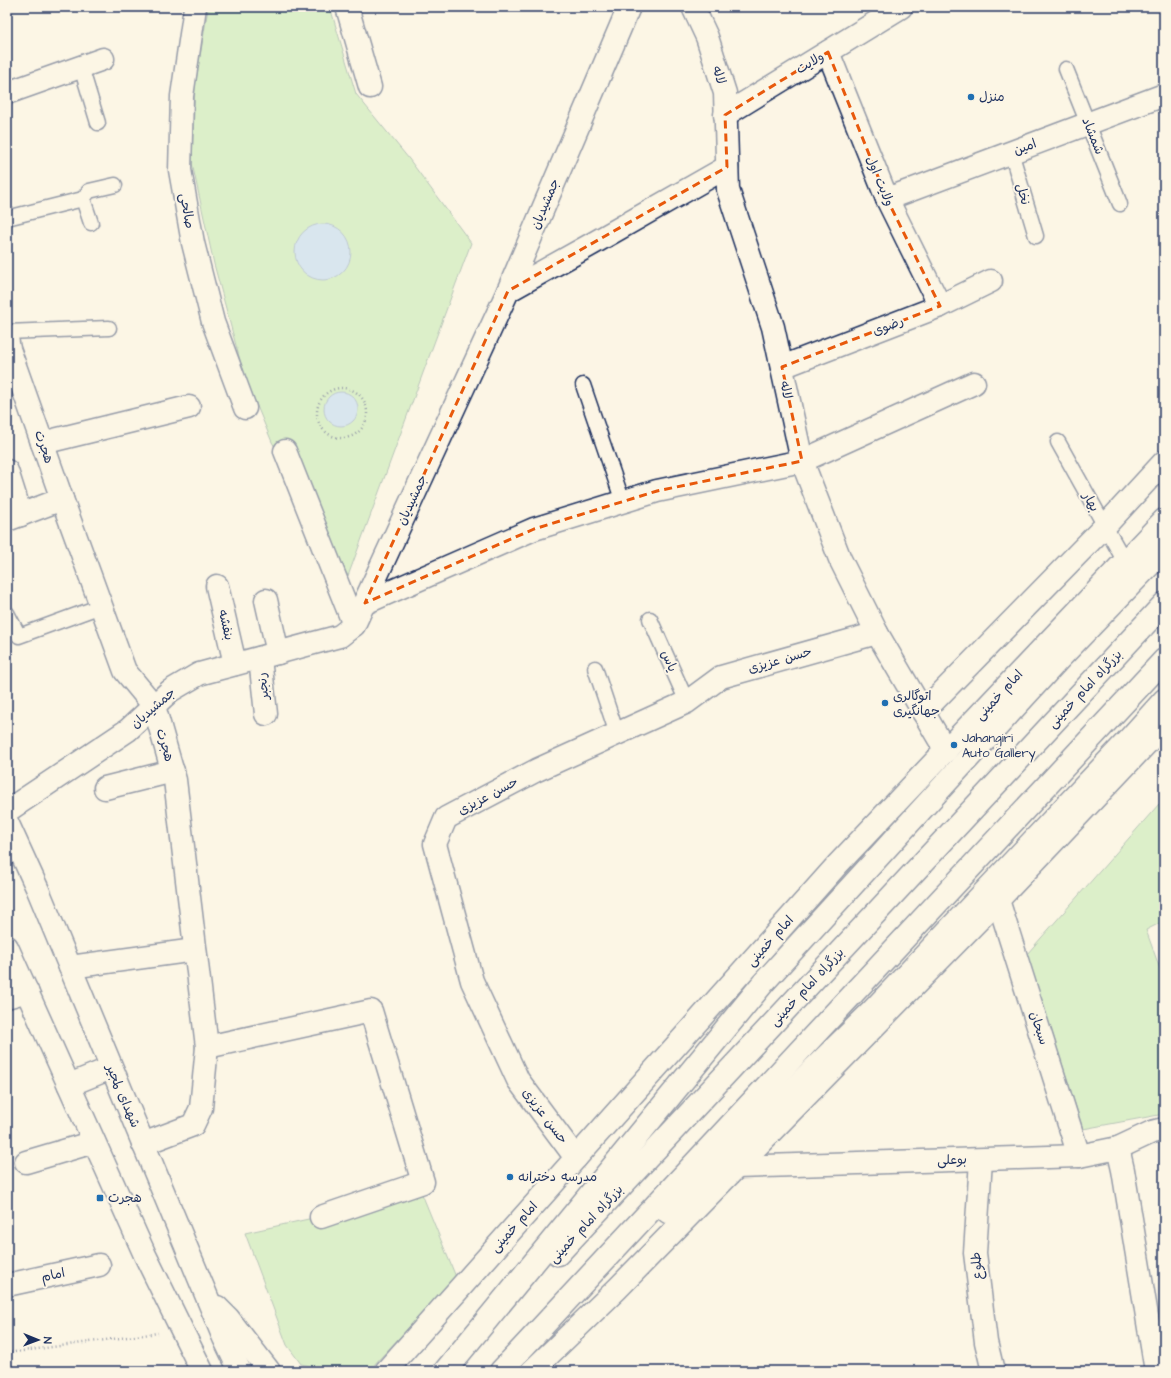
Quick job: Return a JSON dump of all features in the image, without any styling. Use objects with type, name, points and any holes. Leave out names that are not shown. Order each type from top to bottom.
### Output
[{"type":"main road","name":"صالحی","points":[[196,7],[182,96],[180,170],[193,243],[213,322],[245,408]]},
{"type":"main road","points":[[347,7],[370,88]]},
{"type":"main road","name":"جمشیدیان","points":[[7,811],[128,730],[170,691],[200,674],[340,636],[354,625],[508,291],[629,7]]},
{"type":"main road","name":"لاله","points":[[693,7],[707,36],[724,93],[728,190],[773,327],[802,461],[840,559],[877,633],[946,751]]},
{"type":"main road","name":"ولایت","points":[[725,115],[828,52],[896,8]]},
{"type":"main road","name":"ولایت اول","points":[[828,52],[887,199],[940,306]]},
{"type":"main road","points":[[7,93],[103,59]]},
{"type":"main road","name":"امین","points":[[887,199],[1164,95]]},
{"type":"main road","points":[[508,291],[726,167]]},
{"type":"main road","name":"رضوی","points":[[782,367],[940,306],[991,281]]},
{"type":"main road","name":"هجرت","points":[[7,338],[11,368],[42,443],[125,672],[154,706],[175,780],[207,1047],[201,1108],[193,1125],[143,1144]]},
{"type":"main road","points":[[365,603],[534,529],[657,492],[802,461],[974,383]]},
{"type":"main road","points":[[42,443],[189,407]]},
{"type":"main road","points":[[284,451],[354,625]]},
{"type":"main road","points":[[923,712],[1105,526],[1164,462]]},
{"type":"main road","points":[[7,471],[14,517],[62,499]]},
{"type":"main road","name":"امام خمینی","points":[[386,1371],[838,864],[1164,520]]},
{"type":"main road","points":[[445,1371],[764,982],[1059,659],[1164,550]]},
{"type":"main road","name":"بنفشه","points":[[217,586],[235,664]]},
{"type":"main road","name":"رنجبر","points":[[266,600],[269,655],[266,714]]},
{"type":"main road","name":"بزرگراه امام خمینی","points":[[449,1371],[1164,604]]},
{"type":"main road","name":"حسن عزیزی","points":[[576,1158],[518,1080],[472,981],[435,844],[446,818],[537,770],[687,702],[721,677],[877,633]]},
{"type":"main road","points":[[501,1371],[1164,660]]},
{"type":"main road","points":[[505,1371],[719,1163],[871,1012],[1123,746],[1164,700]]},
{"type":"main road","points":[[532,1371],[617,1289],[998,900],[1164,724]]},
{"type":"main road","points":[[105,788],[173,771]]},
{"type":"main road","name":"شهدای لمجیر","points":[[7,822],[38,890],[207,1299],[240,1371]]},
{"type":"main road","name":"سبحان","points":[[998,900],[1079,1156]]},
{"type":"main road","points":[[7,947],[17,994],[69,1085],[145,1255],[202,1371]]},
{"type":"main road","points":[[70,967],[195,950]]},
{"type":"main road","points":[[207,1047],[371,1011],[423,1182],[321,1217]]},
{"type":"main road","points":[[69,1085],[111,1068]]},
{"type":"main road","name":"بوعلی","points":[[736,1167],[1079,1156],[1118,1148],[1152,1132],[1164,1129]]},
{"type":"main road","points":[[26,1162],[94,1142]]},
{"type":"main road","points":[[1118,1148],[1124,1170],[1158,1348],[1156,1371]]},
{"type":"main road","name":"طلوع","points":[[981,1160],[975,1253],[986,1342],[993,1371]]},
{"type":"main road","name":"امام","points":[[7,1285],[99,1265]]},
{"type":"main road","points":[[207,1299],[228,1318],[269,1371]]},
{"type":"lane","points":[[80,67],[98,123]]},
{"type":"lane","name":"شمشاد","points":[[1066,69],[1120,204]]},
{"type":"lane","name":"نخل","points":[[1011,152],[1036,236]]},
{"type":"lane","points":[[7,218],[83,199],[89,191],[115,185]]},
{"type":"lane","points":[[83,199],[91,223]]},
{"type":"lane","points":[[7,332],[109,328]]},
{"type":"lane","points":[[583,386],[623,502]]},
{"type":"lane","name":"بهار","points":[[1058,442],[1125,562]]},
{"type":"lane","points":[[7,613],[19,636],[101,606]]},
{"type":"lane","name":"یاس","points":[[650,619],[687,702]]},
{"type":"lane","points":[[595,668],[617,734]]},
{"type":"path","points":[[336,388],[352,389],[364,400],[366,407],[367,416],[360,430],[345,438],[330,434],[324,429],[319,422],[317,414],[318,406],[322,398],[328,392],[336,388]]},
{"type":"path","points":[[7,1353],[182,1330]]},
{"type":"highlighted area","points":[[828,52],[887,199],[940,306],[782,367],[802,461],[657,491],[534,529],[365,603],[508,291],[727,167],[725,115]]},
{"type":"green space","points":[[226,7],[330,7],[356,94],[409,159],[471,243],[348,576],[272,442],[244,375],[214,264],[192,163],[195,86],[208,9]]},
{"type":"green space","points":[[1159,804],[1164,811],[1164,921],[1146,930],[1164,980],[1164,1114],[1083,1129],[1027,954]]},
{"type":"green space","points":[[422,1194],[456,1277],[372,1367],[334,1371],[301,1364],[287,1345],[245,1233]]},
{"type":"water","points":[[318,224],[328,224],[343,232],[349,241],[351,252],[349,263],[343,272],[328,280],[318,280],[307,275],[300,268],[295,257],[295,247],[300,236],[307,229]]},
{"type":"water","points":[[341,392],[353,397],[358,409],[353,421],[341,426],[329,421],[324,409],[329,397]]},
{"type":"place","name":"منزل","points":[[971,97]]},
{"type":"place","name":"اتوگالری جهانگیری","points":[[885,703]]},
{"type":"place","name":"Jahangiri Auto Gallery","points":[[954,745]]},
{"type":"place","name":"مدرسه دخترانه","points":[[510,1177]]},
{"type":"place","name":"هجرت","points":[[100,1198]]}]
